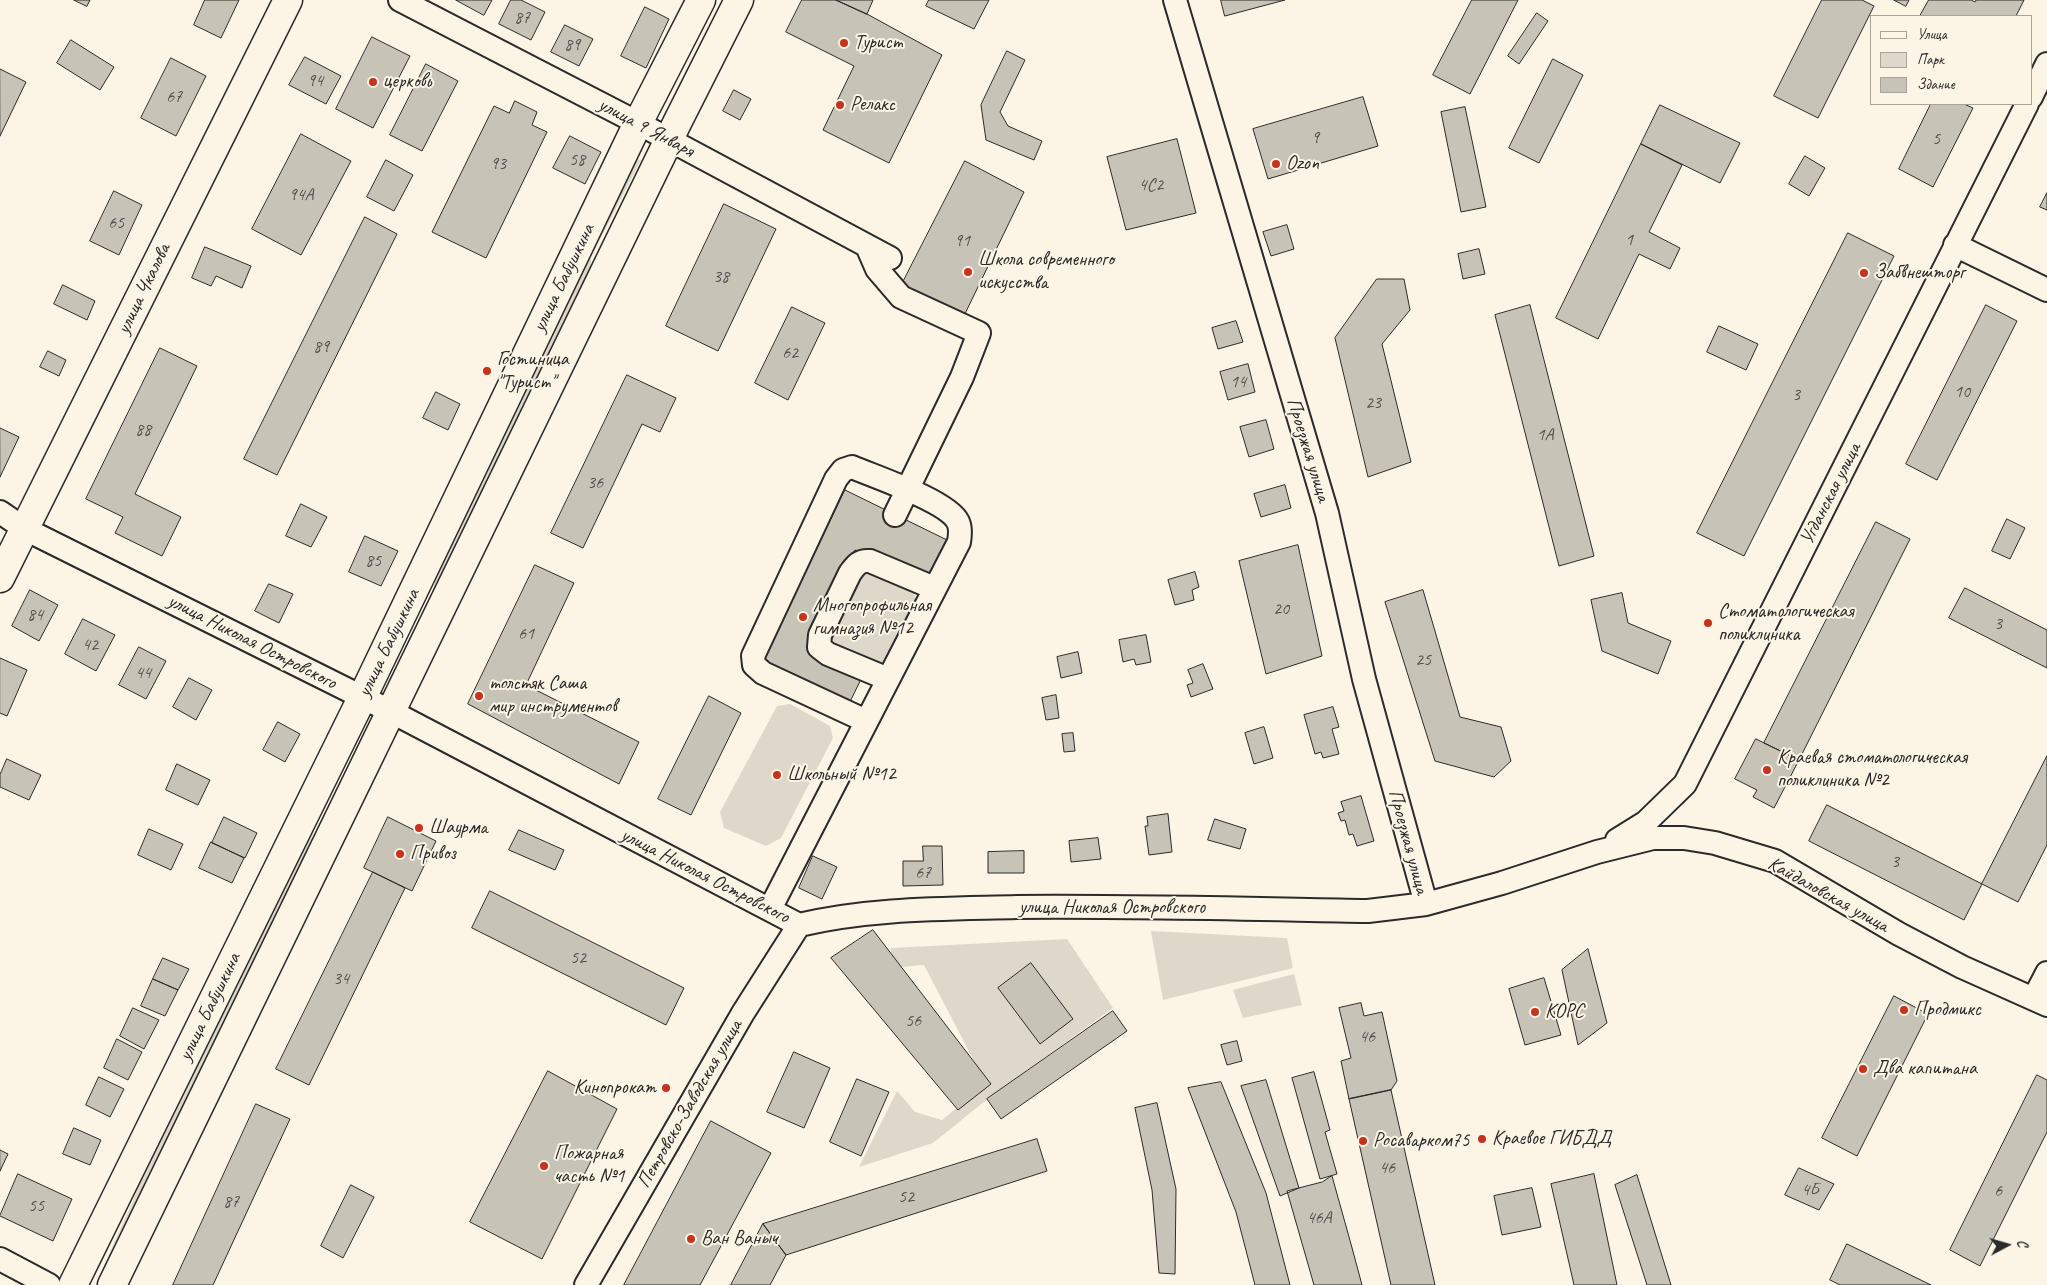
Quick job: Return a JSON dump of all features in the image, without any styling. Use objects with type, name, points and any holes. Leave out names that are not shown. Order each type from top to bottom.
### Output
[{"type":"main road","name":"улица Чкалова","points":[[0,578],[288,0]]},
{"type":"main road","name":"улица Бабушкина","points":[[73,1285],[362,698],[638,123],[701,0]]},
{"type":"main road","name":"улица Бабушкина","points":[[112,1285],[669,139],[739,0]]},
{"type":"street","name":"улица 9 Января","points":[[400,0],[669,139],[890,258]]},
{"type":"street","name":"Проезжая улица","points":[[1175,0],[1327,513],[1364,679],[1426,904]]},
{"type":"street","points":[[2032,95],[2047,64]]},
{"type":"street","name":"Угданская улица","points":[[1597,852],[1646,822],[1685,784],[2026,105]]},
{"type":"street","points":[[1956,245],[2047,290]]},
{"type":"street","points":[[867,246],[877,269],[901,297],[979,333],[962,377],[896,515]]},
{"type":"street","points":[[770,909],[959,542],[958,523],[948,511],[909,491],[852,468],[843,470],[836,479],[753,656],[754,665],[763,674],[866,721]]},
{"type":"street","name":"улица Николая Островского","points":[[0,512],[25,529],[390,711],[799,925],[847,916],[916,909],[1127,906],[1368,911],[1426,904],[1502,883],[1597,852]]},
{"type":"street","points":[[888,679],[828,654],[819,647],[820,635],[850,573],[856,564],[863,560],[870,561],[934,588]]},
{"type":"street","name":"Кайдаловская улица","points":[[1597,852],[1653,838],[1684,838],[1715,843],[1775,862],[1898,934],[1962,967],[2041,1002]]},
{"type":"street","name":"Петровско-Заводская улица","points":[[586,1285],[743,1013],[799,925]]},
{"type":"street","points":[[2041,1002],[2047,973]]},
{"type":"street","points":[[0,1259],[50,1285]]},
{"type":"green space","points":[[637,159],[641,160],[591,257],[591,279],[399,671],[433,591],[440,556]]},
{"type":"green space","points":[[861,568],[914,590],[916,602],[886,669],[828,647],[827,629]]},
{"type":"green space","name":"Школьный №12","points":[[790,704],[830,726],[833,738],[781,838],[766,846],[724,828],[720,812],[777,706]]},
{"type":"green space","points":[[353,743],[316,824],[300,874],[104,1265],[152,1153]]},
{"type":"green space","points":[[1151,931],[1287,938],[1293,968],[1163,1000]]},
{"type":"green space","points":[[1067,939],[1113,1008],[990,1097],[933,1143],[859,1167],[897,1091],[915,1112],[942,1120],[986,1084],[924,965],[900,967],[891,958],[891,948]]},
{"type":"green space","points":[[1294,974],[1302,1005],[1243,1018],[1233,990]]},
{"type":"building","points":[[74,0],[90,0],[87,6]]},
{"type":"building","points":[[205,0],[239,0],[221,38],[194,25]]},
{"type":"building","points":[[456,0],[492,0],[484,15]]},
{"type":"building","points":[[511,0],[521,0],[545,12],[531,40],[499,24]]},
{"type":"building","points":[[802,0],[836,0],[867,14],[942,55],[889,163],[823,130],[854,66],[786,32]]},
{"type":"building","points":[[836,0],[873,0],[867,14]]},
{"type":"building","points":[[929,0],[989,0],[974,29],[926,6]]},
{"type":"building","points":[[1221,0],[1285,0],[1225,16]]},
{"type":"building","points":[[1472,0],[1518,0],[1470,94],[1433,75]]},
{"type":"building","points":[[1822,0],[1862,0],[1874,6],[1818,118],[1774,96]]},
{"type":"building","points":[[1894,0],[1909,0],[1906,6]]},
{"type":"building","points":[[1929,0],[1971,0],[1975,2],[1976,0],[2024,0],[2016,15],[1921,15]]},
{"type":"building","points":[[645,7],[669,19],[646,68],[621,56]]},
{"type":"building","points":[[1537,13],[1548,21],[1519,64],[1508,56]]},
{"type":"building","points":[[565,25],[593,39],[579,66],[551,52]]},
{"type":"building","name":"церковь","points":[[372,37],[410,56],[373,128],[336,109]]},
{"type":"building","points":[[71,40],[114,67],[100,90],[57,63]]},
{"type":"building","points":[[1007,51],[1025,60],[1000,112],[1008,126],[1042,141],[1034,160],[986,140],[981,105]]},
{"type":"building","points":[[305,57],[341,76],[326,104],[289,85]]},
{"type":"building","points":[[171,58],[206,76],[176,136],[141,118]]},
{"type":"building","points":[[1553,59],[1583,75],[1539,163],[1509,148]]},
{"type":"building","points":[[426,64],[458,81],[422,151],[390,135]]},
{"type":"building","points":[[0,69],[26,82],[0,136]]},
{"type":"building","points":[[734,90],[751,99],[740,120],[723,111]]},
{"type":"building","points":[[1363,97],[1378,146],[1268,179],[1253,129]]},
{"type":"building","points":[[515,101],[537,112],[532,125],[547,132],[486,258],[432,232],[494,106],[509,113]]},
{"type":"building","points":[[1660,105],[1740,143],[1720,183],[1641,144]]},
{"type":"building","points":[[1931,105],[1966,105],[1973,108],[1933,187],[1899,169]]},
{"type":"building","points":[[1465,107],[1486,207],[1461,212],[1441,112]]},
{"type":"building","points":[[301,134],[351,161],[301,255],[252,229]]},
{"type":"building","points":[[570,136],[601,152],[585,184],[553,168]]},
{"type":"building","points":[[1177,139],[1196,213],[1126,230],[1107,157]]},
{"type":"building","points":[[1641,144],[1682,165],[1649,232],[1680,248],[1670,269],[1639,254],[1598,339],[1556,318]]},
{"type":"building","points":[[1805,156],[1825,168],[1809,196],[1789,184]]},
{"type":"building","points":[[386,160],[413,175],[394,211],[367,197]]},
{"type":"building","points":[[965,161],[1024,192],[961,322],[899,290]]},
{"type":"building","points":[[114,191],[142,205],[119,255],[90,241]]},
{"type":"building","points":[[2047,193],[2047,210],[2040,207]]},
{"type":"building","points":[[724,204],[776,229],[718,351],[666,326]]},
{"type":"building","points":[[365,217],[397,234],[277,475],[244,459]]},
{"type":"building","points":[[1287,225],[1294,249],[1271,256],[1263,232]]},
{"type":"building","points":[[1848,233],[1894,256],[1744,556],[1697,533]]},
{"type":"building","points":[[205,247],[251,266],[242,288],[216,276],[211,286],[192,278]]},
{"type":"building","points":[[1479,249],[1485,274],[1463,279],[1458,254]]},
{"type":"building","points":[[1377,279],[1404,279],[1410,310],[1382,344],[1411,462],[1368,477],[1335,338]]},
{"type":"building","points":[[63,285],[95,301],[87,320],[54,304]]},
{"type":"building","points":[[1530,305],[1594,556],[1559,566],[1495,315]]},
{"type":"building","points":[[1986,305],[2017,321],[1937,480],[1906,464]]},
{"type":"building","points":[[792,307],[825,323],[788,400],[755,383]]},
{"type":"building","points":[[1236,321],[1243,342],[1218,349],[1212,328]]},
{"type":"building","points":[[1719,326],[1758,344],[1746,370],[1707,352]]},
{"type":"building","points":[[160,348],[197,366],[135,494],[181,517],[162,556],[115,533],[123,517],[86,499]]},
{"type":"building","points":[[48,351],[66,360],[59,376],[40,367]]},
{"type":"building","points":[[1248,364],[1255,392],[1228,400],[1220,372]]},
{"type":"building","points":[[627,375],[676,398],[660,432],[642,424],[583,548],[551,533]]},
{"type":"building","points":[[436,392],[460,404],[448,430],[423,418]]},
{"type":"building","points":[[1266,420],[1274,449],[1249,457],[1240,427]]},
{"type":"building","points":[[0,428],[19,437],[0,477]]},
{"type":"building","points":[[1285,485],[1291,508],[1261,517],[1254,494]]},
{"type":"building","name":"Многопрофильная гимназия №12","points":[[845,490],[947,540],[926,584],[855,550],[807,651],[862,677],[848,706],[762,664]]},
{"type":"building","points":[[301,504],[327,517],[311,547],[286,536]]},
{"type":"building","points":[[2007,519],[2025,528],[2010,559],[1992,551]]},
{"type":"building","points":[[1876,522],[1910,539],[1799,760],[1764,743]]},
{"type":"building","points":[[365,536],[398,551],[381,586],[349,572]]},
{"type":"building","points":[[1298,545],[1322,656],[1266,674],[1239,561]]},
{"type":"building","points":[[535,565],[574,583],[526,685],[639,742],[619,784],[468,704]]},
{"type":"building","points":[[1195,572],[1199,587],[1192,590],[1194,600],[1175,605],[1168,580]]},
{"type":"building","points":[[269,584],[293,594],[279,623],[255,611]]},
{"type":"building","points":[[1965,588],[2047,630],[2047,668],[1949,618]]},
{"type":"building","points":[[30,590],[58,605],[39,641],[12,626]]},
{"type":"building","points":[[1423,590],[1460,717],[1501,727],[1511,761],[1494,777],[1435,761],[1385,602]]},
{"type":"building","points":[[1622,593],[1628,623],[1671,641],[1658,674],[1602,651],[1591,600]]},
{"type":"building","points":[[83,619],[115,635],[96,671],[65,654]]},
{"type":"building","points":[[1146,635],[1151,662],[1136,665],[1134,659],[1123,662],[1119,640]]},
{"type":"building","points":[[139,647],[166,661],[146,699],[119,685]]},
{"type":"building","points":[[1078,652],[1082,673],[1061,678],[1057,657]]},
{"type":"building","points":[[0,658],[27,670],[7,716],[0,713]]},
{"type":"building","points":[[1203,664],[1213,689],[1191,697],[1187,685],[1193,683],[1188,670]]},
{"type":"building","points":[[189,678],[212,690],[196,720],[173,707]]},
{"type":"building","points":[[1056,695],[1059,718],[1046,720],[1042,698]]},
{"type":"building","points":[[709,696],[741,713],[691,815],[658,799]]},
{"type":"building","points":[[1333,707],[1339,727],[1332,729],[1339,754],[1323,758],[1321,752],[1315,754],[1304,715]]},
{"type":"building","points":[[278,722],[300,734],[285,762],[263,750]]},
{"type":"building","points":[[1264,727],[1273,758],[1254,764],[1245,733]]},
{"type":"building","points":[[1073,733],[1075,751],[1064,752],[1062,734]]},
{"type":"building","name":"Краевая стоматологическая поликлиника №2","points":[[1756,739],[1799,760],[1774,808],[1753,797],[1757,790],[1735,779]]},
{"type":"building","points":[[2047,756],[2047,845],[2018,902],[1982,884]]},
{"type":"building","points":[[7,759],[41,775],[29,800],[0,787],[0,775]]},
{"type":"building","points":[[177,764],[210,780],[198,805],[166,790]]},
{"type":"building","points":[[1361,796],[1374,841],[1357,846],[1353,834],[1349,835],[1345,820],[1341,821],[1338,813],[1344,811],[1341,802]]},
{"type":"building","points":[[1827,805],[1982,884],[1964,920],[1809,841]]},
{"type":"building","points":[[1168,814],[1172,852],[1149,855],[1145,826],[1148,826],[1147,817]]},
{"type":"building","points":[[224,817],[257,833],[245,858],[212,843]]},
{"type":"building","name":"Привоз","points":[[388,817],[436,841],[412,891],[364,868]]},
{"type":"building","points":[[1215,819],[1246,829],[1240,849],[1208,840]]},
{"type":"building","points":[[149,829],[183,844],[171,870],[138,855]]},
{"type":"building","points":[[519,830],[564,850],[555,870],[509,850]]},
{"type":"building","points":[[1098,838],[1101,859],[1071,862],[1069,841]]},
{"type":"building","points":[[211,842],[244,858],[232,883],[199,868]]},
{"type":"building","points":[[923,846],[942,846],[943,885],[903,886],[903,861],[923,861]]},
{"type":"building","points":[[1024,851],[1024,873],[988,873],[988,852]]},
{"type":"building","points":[[813,856],[837,867],[822,899],[799,888]]},
{"type":"building","points":[[373,872],[405,888],[309,1085],[276,1069]]},
{"type":"building","points":[[490,891],[684,988],[666,1025],[472,928]]},
{"type":"building","points":[[873,930],[991,1084],[958,1110],[831,958]]},
{"type":"building","points":[[1588,949],[1607,1023],[1578,1045],[1562,970]]},
{"type":"building","points":[[163,958],[189,969],[178,990],[153,979]]},
{"type":"building","points":[[1031,963],[1073,1019],[1040,1044],[998,988]]},
{"type":"building","points":[[1544,978],[1561,1035],[1525,1045],[1509,989]]},
{"type":"building","points":[[153,979],[178,990],[165,1016],[141,1006]]},
{"type":"building","points":[[1894,996],[1928,1014],[1857,1156],[1822,1138]]},
{"type":"building","points":[[1361,1003],[1364,1016],[1382,1012],[1397,1081],[1391,1090],[1349,1099],[1341,1061],[1351,1058],[1339,1008]]},
{"type":"building","points":[[133,1008],[159,1020],[144,1049],[120,1036]]},
{"type":"building","points":[[1113,1011],[1127,1031],[1001,1119],[987,1099]]},
{"type":"building","points":[[117,1039],[142,1052],[128,1080],[104,1068]]},
{"type":"building","points":[[1237,1041],[1242,1061],[1227,1065],[1221,1045]]},
{"type":"building","points":[[794,1052],[830,1068],[804,1128],[767,1112]]},
{"type":"building","name":"Пожарная часть №1","points":[[548,1071],[617,1109],[542,1259],[470,1222]]},
{"type":"building","points":[[1314,1072],[1330,1130],[1325,1132],[1337,1174],[1320,1179],[1292,1078]]},
{"type":"building","points":[[2037,1075],[2047,1080],[2047,1132],[1980,1266],[1950,1250]]},
{"type":"building","points":[[99,1077],[124,1089],[110,1117],[86,1105]]},
{"type":"building","points":[[857,1079],[889,1092],[861,1156],[830,1142]]},
{"type":"building","points":[[1266,1080],[1299,1188],[1280,1196],[1241,1086]]},
{"type":"building","points":[[1221,1082],[1266,1193],[1290,1285],[1255,1285],[1236,1212],[1188,1088]]},
{"type":"building","points":[[1391,1090],[1435,1285],[1391,1285],[1349,1099]]},
{"type":"building","points":[[1157,1103],[1176,1189],[1175,1274],[1159,1273],[1152,1190],[1135,1108]]},
{"type":"building","points":[[256,1104],[290,1119],[213,1285],[173,1285]]},
{"type":"building","points":[[711,1121],[771,1153],[700,1285],[624,1285]]},
{"type":"building","points":[[74,1128],[101,1140],[90,1165],[63,1154]]},
{"type":"building","points":[[1037,1139],[1047,1171],[786,1255],[763,1224]]},
{"type":"building","points":[[0,1150],[8,1154],[0,1171]]},
{"type":"building","points":[[1799,1168],[1834,1184],[1819,1210],[1785,1195]]},
{"type":"building","points":[[18,1174],[72,1199],[53,1241],[0,1216]]},
{"type":"building","points":[[1594,1174],[1617,1285],[1574,1285],[1551,1184]]},
{"type":"building","points":[[1637,1175],[1671,1285],[1647,1285],[1615,1185]]},
{"type":"building","points":[[1332,1176],[1362,1285],[1314,1285],[1287,1191],[1322,1182]]},
{"type":"building","points":[[351,1185],[374,1197],[343,1258],[321,1246]]},
{"type":"building","points":[[1532,1188],[1541,1227],[1502,1235],[1494,1196]]},
{"type":"building","points":[[763,1224],[786,1255],[770,1285],[731,1285]]},
{"type":"building","points":[[1847,1244],[1931,1285],[1840,1285],[1830,1280]]},
{"type":"place","name":"Турист","points":[[844,43]]},
{"type":"place","name":"церковь","points":[[373,82]]},
{"type":"place","name":"Релакс","points":[[840,105]]},
{"type":"place","name":"Ozon","points":[[1276,164]]},
{"type":"place","name":"Школа современного искусства","points":[[968,272]]},
{"type":"place","name":"Забвнешторг","points":[[1864,273]]},
{"type":"place","name":"Гостиница \"Турист\"","points":[[487,371]]},
{"type":"place","name":"Многопрофильная гимназия №12","points":[[803,617]]},
{"type":"place","name":"Стоматологическая поликлиника","points":[[1708,623]]},
{"type":"place","name":"толстяк Саша мир инструментов","points":[[479,696]]},
{"type":"place","name":"Краевая стоматологическая поликлиника №2","points":[[1767,770]]},
{"type":"place","name":"Школьный №12","points":[[777,775]]},
{"type":"place","name":"Шаурма","points":[[419,828]]},
{"type":"place","name":"Привоз","points":[[400,854]]},
{"type":"place","name":"Продмикс","points":[[1904,1010]]},
{"type":"place","name":"КОРС","points":[[1535,1012]]},
{"type":"place","name":"Два капитана","points":[[1863,1069]]},
{"type":"place","name":"Кинопрокат","points":[[666,1088]]},
{"type":"place","name":"Краевое ГИБДД","points":[[1482,1139]]},
{"type":"place","name":"Росаварком75","points":[[1363,1141]]},
{"type":"place","name":"Пожарная часть №1","points":[[544,1166]]},
{"type":"place","name":"Ван Ваныч","points":[[691,1239]]}]
